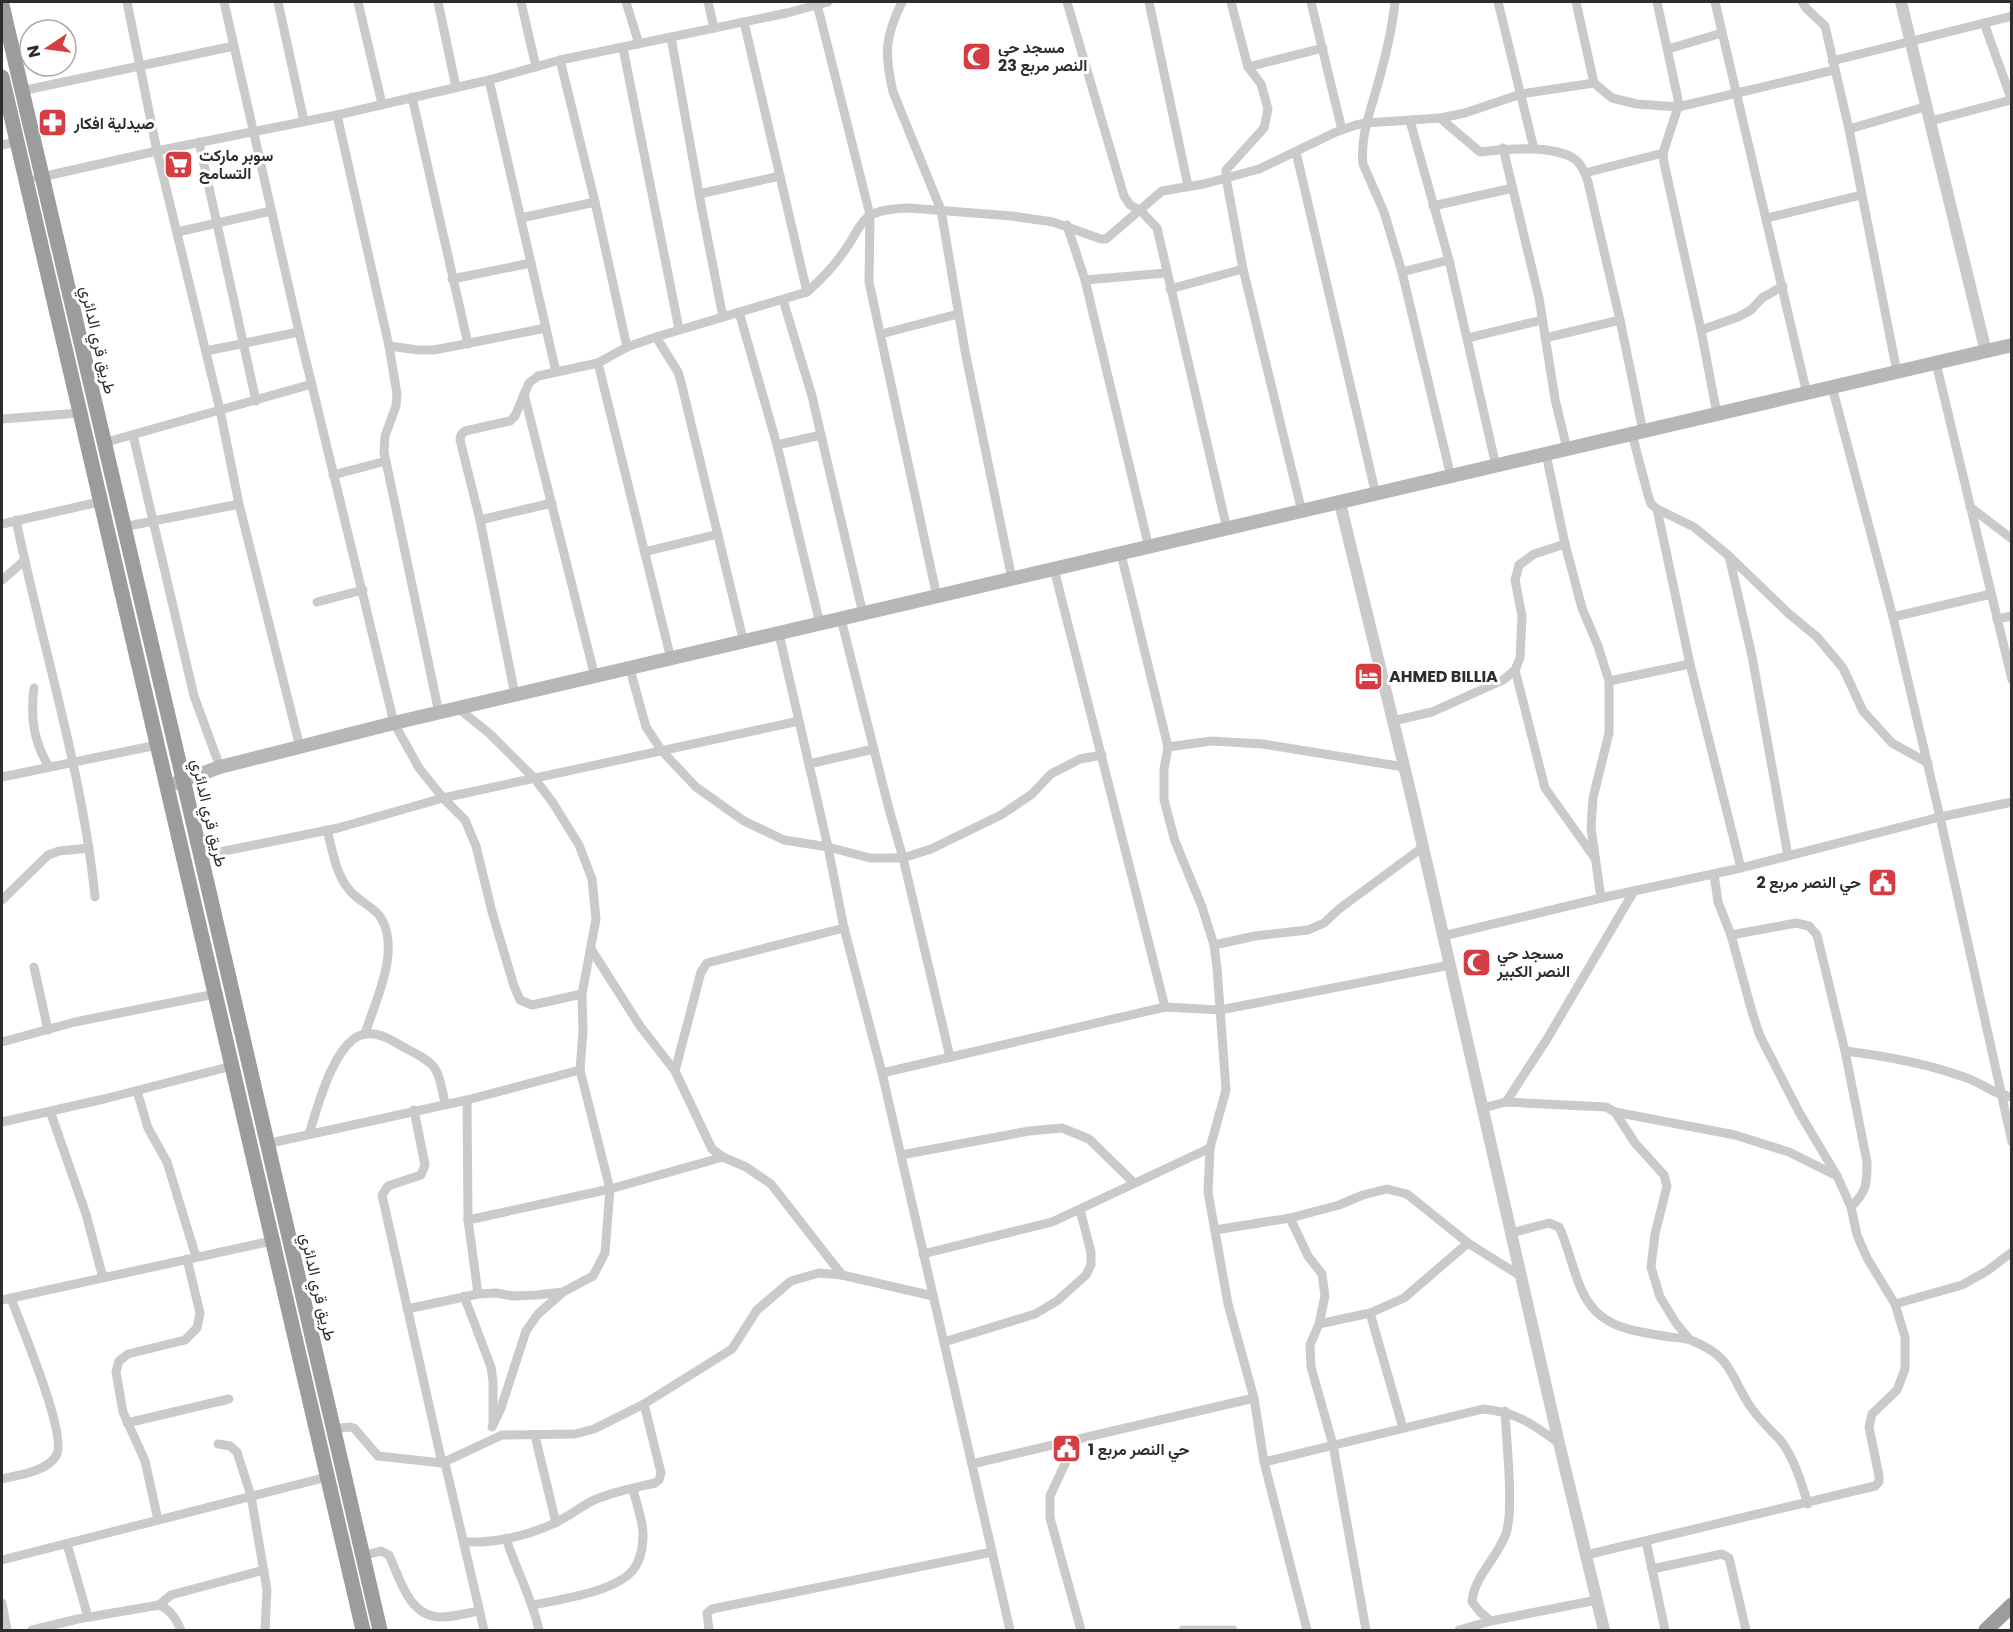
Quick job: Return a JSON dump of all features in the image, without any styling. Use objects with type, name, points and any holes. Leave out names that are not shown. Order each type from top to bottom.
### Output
[{"type":"highway","name":"طريق قري الدائري","points":[[2,4],[21,91],[33,179],[99,502],[232,1066],[332,1429],[380,1630]]},
{"type":"highway","name":"طريق قري الدائري","points":[[2,77],[9,143],[33,179],[103,443],[183,779],[266,1144],[280,1239],[327,1477],[363,1630]]},
{"type":"highway","points":[[1986,1630],[2012,1605]]},
{"type":"main road","points":[[167,787],[220,766],[394,723],[2012,345]]},
{"type":"street","points":[[127,2],[157,151],[220,410],[239,504],[300,747]]},
{"type":"street","points":[[224,2],[299,332],[394,723],[419,768],[443,798],[465,820],[476,846],[489,901],[520,1000],[532,1005],[582,994]]},
{"type":"street","points":[[278,2],[304,121]]},
{"type":"street","points":[[357,2],[382,104]]},
{"type":"street","points":[[438,2],[456,87]]},
{"type":"street","points":[[520,2],[536,67]]},
{"type":"street","points":[[626,2],[639,44]]},
{"type":"street","points":[[708,2],[714,27]]},
{"type":"street","points":[[785,2],[787,13]]},
{"type":"street","points":[[33,179],[199,142],[337,115],[489,80],[560,60],[787,13],[828,2]]},
{"type":"street","points":[[902,2],[888,37],[889,73],[893,92],[941,210],[958,314],[1012,579]]},
{"type":"street","points":[[1067,2],[1124,196],[1130,206],[1140,210],[1157,226],[1227,530]]},
{"type":"street","points":[[1149,2],[1188,186]]},
{"type":"street","points":[[1232,2],[1248,67],[1261,84],[1267,101],[1268,116],[1264,128],[1228,167],[1226,178],[1243,269],[1302,512]]},
{"type":"street","points":[[1311,2],[1342,130]]},
{"type":"street","points":[[1395,2],[1392,29],[1366,123],[1362,157],[1384,212],[1402,273],[1450,477]]},
{"type":"street","points":[[1498,2],[1534,149]]},
{"type":"street","points":[[1576,2],[1594,83],[1612,98],[1637,104],[1678,107],[1737,93],[1911,41],[2012,16]]},
{"type":"street","points":[[1657,2],[1678,99],[1678,107],[1663,153],[1667,181],[1701,330],[1717,414]]},
{"type":"street","points":[[1715,2],[1807,394]]},
{"type":"street","points":[[1802,2],[1806,9],[1826,26],[1849,129],[1897,372]]},
{"type":"street","points":[[1901,2],[1986,352]]},
{"type":"street","points":[[817,4],[870,215],[869,282],[937,597]]},
{"type":"street","points":[[744,22],[807,292]]},
{"type":"street","points":[[1931,121],[2011,100],[1984,23]]},
{"type":"street","points":[[1668,49],[1722,33]]},
{"type":"street","points":[[671,37],[723,317]]},
{"type":"street","points":[[21,91],[234,46]]},
{"type":"street","points":[[623,48],[679,329]]},
{"type":"street","points":[[1248,67],[1323,48]]},
{"type":"street","points":[[560,60],[627,346]]},
{"type":"street","points":[[489,80],[556,372]]},
{"type":"street","points":[[515,695],[480,520],[459,438],[465,431],[510,421],[515,416],[532,379],[598,363],[627,346],[807,292],[846,249],[870,215],[899,208],[1012,216],[1067,225],[1106,239],[1162,191],[1259,169],[1342,130],[1366,123],[1440,118],[1465,113],[1521,94],[1594,83]]},
{"type":"street","points":[[412,98],[468,344]]},
{"type":"street","points":[[1849,129],[1928,106]]},
{"type":"street","points":[[337,115],[389,346],[397,401],[383,444],[439,713]]},
{"type":"street","points":[[1440,118],[1477,151],[1503,148],[1534,149],[1566,154],[1579,163],[1585,173],[1620,320],[1651,504],[1694,527],[1730,556],[1788,613],[1817,637],[1843,668],[1863,711],[1892,742],[1928,764]]},
{"type":"street","points":[[1410,121],[1449,260],[1496,466]]},
{"type":"street","points":[[199,142],[256,401]]},
{"type":"street","points":[[1503,148],[1542,320],[1567,449]]},
{"type":"street","points":[[1296,152],[1376,495]]},
{"type":"street","points":[[1585,173],[1663,153]]},
{"type":"street","points":[[699,194],[780,176]]},
{"type":"street","points":[[1433,206],[1513,188]]},
{"type":"street","points":[[1767,218],[1861,195]]},
{"type":"street","points":[[520,218],[595,202]]},
{"type":"street","points":[[177,232],[271,211]]},
{"type":"street","points":[[1067,225],[1084,280],[1149,548]]},
{"type":"street","points":[[1402,273],[1449,260]]},
{"type":"street","points":[[452,279],[531,263]]},
{"type":"street","points":[[1170,288],[1243,269]]},
{"type":"street","points":[[1084,280],[1166,273]]},
{"type":"street","points":[[1701,330],[1738,318],[1751,310],[1762,298],[1783,285]]},
{"type":"street","points":[[783,300],[812,396],[863,614]]},
{"type":"street","points":[[739,312],[777,445],[820,624]]},
{"type":"street","points":[[880,334],[958,314]]},
{"type":"street","points":[[1467,338],[1542,320]]},
{"type":"street","points":[[1545,339],[1620,320]]},
{"type":"street","points":[[389,346],[425,351],[546,328]]},
{"type":"street","points":[[206,351],[299,332]]},
{"type":"street","points":[[656,337],[678,372],[681,382],[744,642]]},
{"type":"street","points":[[598,363],[671,659]]},
{"type":"street","points":[[1936,363],[2012,680]]},
{"type":"street","points":[[103,443],[312,384]]},
{"type":"street","points":[[1832,387],[1893,617],[2012,1142]]},
{"type":"street","points":[[524,394],[595,677]]},
{"type":"street","points":[[2,419],[80,413]]},
{"type":"street","points":[[133,435],[194,696],[220,766]]},
{"type":"street","points":[[777,445],[821,435]]},
{"type":"street","points":[[1546,454],[1565,544],[1582,608],[1598,646],[1609,681],[1609,733],[1593,798],[1591,828],[1601,898]]},
{"type":"street","points":[[333,475],[386,461]]},
{"type":"street","points":[[2,524],[99,502]]},
{"type":"street","points":[[480,520],[552,503]]},
{"type":"street","points":[[1340,503],[1423,847],[1604,1630]]},
{"type":"street","points":[[123,528],[239,504]]},
{"type":"street","points":[[1970,507],[2012,539]]},
{"type":"street","points":[[1657,509],[1690,664],[1741,868]]},
{"type":"street","points":[[16,520],[75,762],[95,897]]},
{"type":"street","points":[[644,552],[718,534]]},
{"type":"street","points":[[1393,720],[1432,712],[1503,681],[1515,670],[1520,658],[1522,616],[1515,580],[1519,565],[1534,554],[1565,544]]},
{"type":"street","points":[[1122,554],[1168,747],[1164,769],[1164,800],[1175,841],[1202,907],[1214,945],[1226,1090],[1210,1148],[1208,1192],[1228,1304],[1254,1398],[1264,1462],[1307,1630]]},
{"type":"street","points":[[1730,556],[1752,656],[1788,856]]},
{"type":"street","points":[[2,580],[25,560]]},
{"type":"street","points":[[1054,569],[1165,1007]]},
{"type":"street","points":[[317,602],[363,590]]},
{"type":"street","points":[[1893,617],[1991,594]]},
{"type":"street","points":[[1997,619],[2012,616]]},
{"type":"street","points":[[841,619],[903,858],[950,1058]]},
{"type":"street","points":[[779,634],[828,847],[844,928],[882,1074],[1010,1630]]},
{"type":"street","points":[[1609,681],[1690,664]]},
{"type":"street","points":[[630,669],[646,727],[662,751],[696,787],[744,821],[784,840],[828,847],[870,858],[903,858],[931,849],[1001,815],[1032,794],[1051,774],[1080,759],[1102,755]]},
{"type":"street","points":[[1515,670],[1545,788],[1594,857]]},
{"type":"street","points":[[33,688],[32,721],[35,737],[49,767]]},
{"type":"street","points":[[458,708],[490,735],[535,779],[579,844],[592,879],[596,919],[582,994],[584,1030],[580,1070],[610,1189],[604,1253],[593,1276],[563,1292],[538,1314],[526,1331],[501,1408],[492,1427]]},
{"type":"street","points":[[200,856],[327,830],[443,798],[799,721]]},
{"type":"street","points":[[1168,747],[1211,741],[1263,744],[1404,767]]},
{"type":"street","points":[[2,777],[157,745]]},
{"type":"street","points":[[809,764],[874,749]]},
{"type":"street","points":[[1443,936],[1601,898],[1741,868],[1940,817],[2012,802]]},
{"type":"street","points":[[327,830],[339,875],[353,894],[382,918],[386,931],[388,965],[364,1034]]},
{"type":"street","points":[[1214,945],[1255,936],[1308,930],[1324,922],[1423,847]]},
{"type":"street","points":[[2,900],[48,855],[59,851],[89,848]]},
{"type":"street","points":[[1586,1555],[1808,1504],[1875,1486],[1879,1482],[1869,1427],[1870,1420],[1872,1414],[1897,1390],[1905,1369],[1905,1337],[1895,1304],[1867,1258],[1857,1234],[1851,1207],[1837,1176],[1799,1112],[1760,1035],[1719,902],[1714,874]]},
{"type":"street","points":[[1506,1102],[1547,1039],[1634,891]]},
{"type":"street","points":[[1731,935],[1796,923],[1809,926],[1816,935],[1845,1052],[1867,1162],[1864,1195],[1851,1207]]},
{"type":"street","points":[[675,1071],[701,972],[707,963],[844,928]]},
{"type":"street","points":[[591,949],[640,1026],[675,1071],[712,1149],[723,1157],[746,1167],[771,1184],[795,1218],[842,1275]]},
{"type":"street","points":[[882,1074],[1165,1007],[1221,1010],[1450,965]]},
{"type":"street","points":[[34,968],[48,1030]]},
{"type":"street","points":[[2,1042],[86,1020],[215,994]]},
{"type":"street","points":[[309,1134],[325,1084],[342,1051],[355,1038],[364,1034],[376,1034],[422,1056],[436,1068],[445,1103]]},
{"type":"street","points":[[1845,1052],[1889,1057],[1928,1066],[1967,1078],[2001,1096],[2012,1096]]},
{"type":"street","points":[[2,1122],[232,1066]]},
{"type":"street","points":[[266,1144],[467,1100],[580,1070]]},
{"type":"street","points":[[137,1090],[148,1128],[167,1162],[192,1258],[200,1313],[197,1328],[185,1340],[128,1354],[119,1361],[116,1377],[127,1423],[146,1461],[158,1520]]},
{"type":"street","points":[[467,1100],[468,1220],[478,1293]]},
{"type":"street","points":[[1483,1108],[1506,1102],[1606,1107],[1615,1112],[1735,1135],[1789,1152],[1837,1176]]},
{"type":"street","points":[[414,1110],[425,1165],[424,1171],[421,1175],[388,1186],[382,1196],[484,1630]]},
{"type":"street","points":[[50,1111],[86,1214],[103,1278]]},
{"type":"street","points":[[1615,1112],[1635,1143],[1664,1175],[1667,1186],[1655,1234],[1651,1267],[1660,1297],[1690,1340]]},
{"type":"street","points":[[901,1155],[1029,1131],[1062,1128],[1089,1139],[1134,1183]]},
{"type":"street","points":[[923,1254],[1052,1222],[1210,1148]]},
{"type":"street","points":[[468,1220],[610,1189],[723,1157]]},
{"type":"street","points":[[1215,1230],[1290,1218],[1387,1189],[1407,1194],[1468,1243],[1522,1277]]},
{"type":"street","points":[[944,1342],[1035,1314],[1057,1301],[1086,1275],[1091,1265],[1091,1252],[1080,1210]]},
{"type":"street","points":[[1290,1218],[1308,1256],[1323,1274],[1325,1296],[1319,1324],[1310,1345],[1311,1366],[1333,1445],[1366,1630]]},
{"type":"street","points":[[1511,1233],[1550,1223],[1559,1227],[1585,1299],[1601,1316],[1619,1326],[1640,1332],[1690,1340],[1713,1352],[1727,1363],[1748,1403],[1762,1422],[1782,1442],[1796,1466],[1808,1504]]},
{"type":"street","points":[[2,1479],[46,1466],[55,1458],[60,1446],[54,1416],[6,1299],[280,1239]]},
{"type":"street","points":[[1319,1324],[1370,1313],[1404,1298],[1468,1243]]},
{"type":"street","points":[[1895,1304],[1962,1285],[1987,1271],[2012,1252]]},
{"type":"street","points":[[332,1429],[354,1428],[371,1449],[383,1458],[443,1463],[502,1435],[558,1436],[586,1431],[644,1404],[732,1349],[757,1310],[791,1281],[819,1273],[842,1275],[933,1296]]},
{"type":"street","points":[[407,1309],[478,1293],[529,1296],[563,1292]]},
{"type":"street","points":[[464,1296],[491,1367],[493,1381],[491,1439]]},
{"type":"street","points":[[1370,1313],[1403,1428]]},
{"type":"street","points":[[972,1464],[1254,1398]]},
{"type":"street","points":[[127,1423],[229,1399]]},
{"type":"street","points":[[464,1542],[484,1543],[556,1523],[592,1501],[659,1480],[661,1473],[644,1404]]},
{"type":"street","points":[[1264,1462],[1483,1409],[1505,1411],[1531,1423],[1559,1443]]},
{"type":"street","points":[[1491,1621],[1472,1602],[1473,1589],[1506,1534],[1509,1513],[1505,1411]]},
{"type":"street","points":[[535,1436],[556,1523]]},
{"type":"street","points":[[1076,1440],[1050,1496],[1050,1518],[1081,1630]]},
{"type":"street","points":[[218,1444],[230,1446],[237,1452],[251,1496],[268,1605],[265,1630]]},
{"type":"street","points":[[2,1560],[327,1477]]},
{"type":"street","points":[[533,1605],[599,1590],[618,1582],[633,1571],[641,1556],[643,1533],[633,1489]]},
{"type":"street","points":[[506,1538],[516,1568],[533,1605],[539,1630]]},
{"type":"street","points":[[1646,1541],[1665,1630]]},
{"type":"street","points":[[67,1544],[88,1617]]},
{"type":"street","points":[[362,1556],[381,1551],[389,1555],[404,1590],[414,1604],[428,1616],[444,1617],[479,1611]]},
{"type":"street","points":[[709,1630],[707,1613],[712,1609],[992,1552]]},
{"type":"street","points":[[1652,1569],[1726,1555],[1729,1558],[1746,1630]]},
{"type":"street","points":[[32,1630],[88,1617],[159,1605],[171,1595],[264,1570]]},
{"type":"street","points":[[1459,1630],[1491,1621],[1597,1600]]},
{"type":"street","points":[[2,1603],[7,1630]]},
{"type":"street","points":[[159,1605],[174,1616],[181,1630]]},
{"type":"street","points":[[1183,1630],[1233,1630]]},
{"type":"place","name":"مسجد حي النصر مربع 23","points":[[977,56]]},
{"type":"place","name":"صيدلية افكار","points":[[53,123]]},
{"type":"place","name":"سوبر ماركت التسامح","points":[[178,164]]},
{"type":"place","name":"AHMED BILLIA","points":[[1368,676]]},
{"type":"place","name":"حي النصر مربع 2","points":[[1882,882]]},
{"type":"place","name":"مسجد حي النصر الكبير","points":[[1476,962]]},
{"type":"place","name":"حي النصر مربع 1","points":[[1067,1449]]}]
